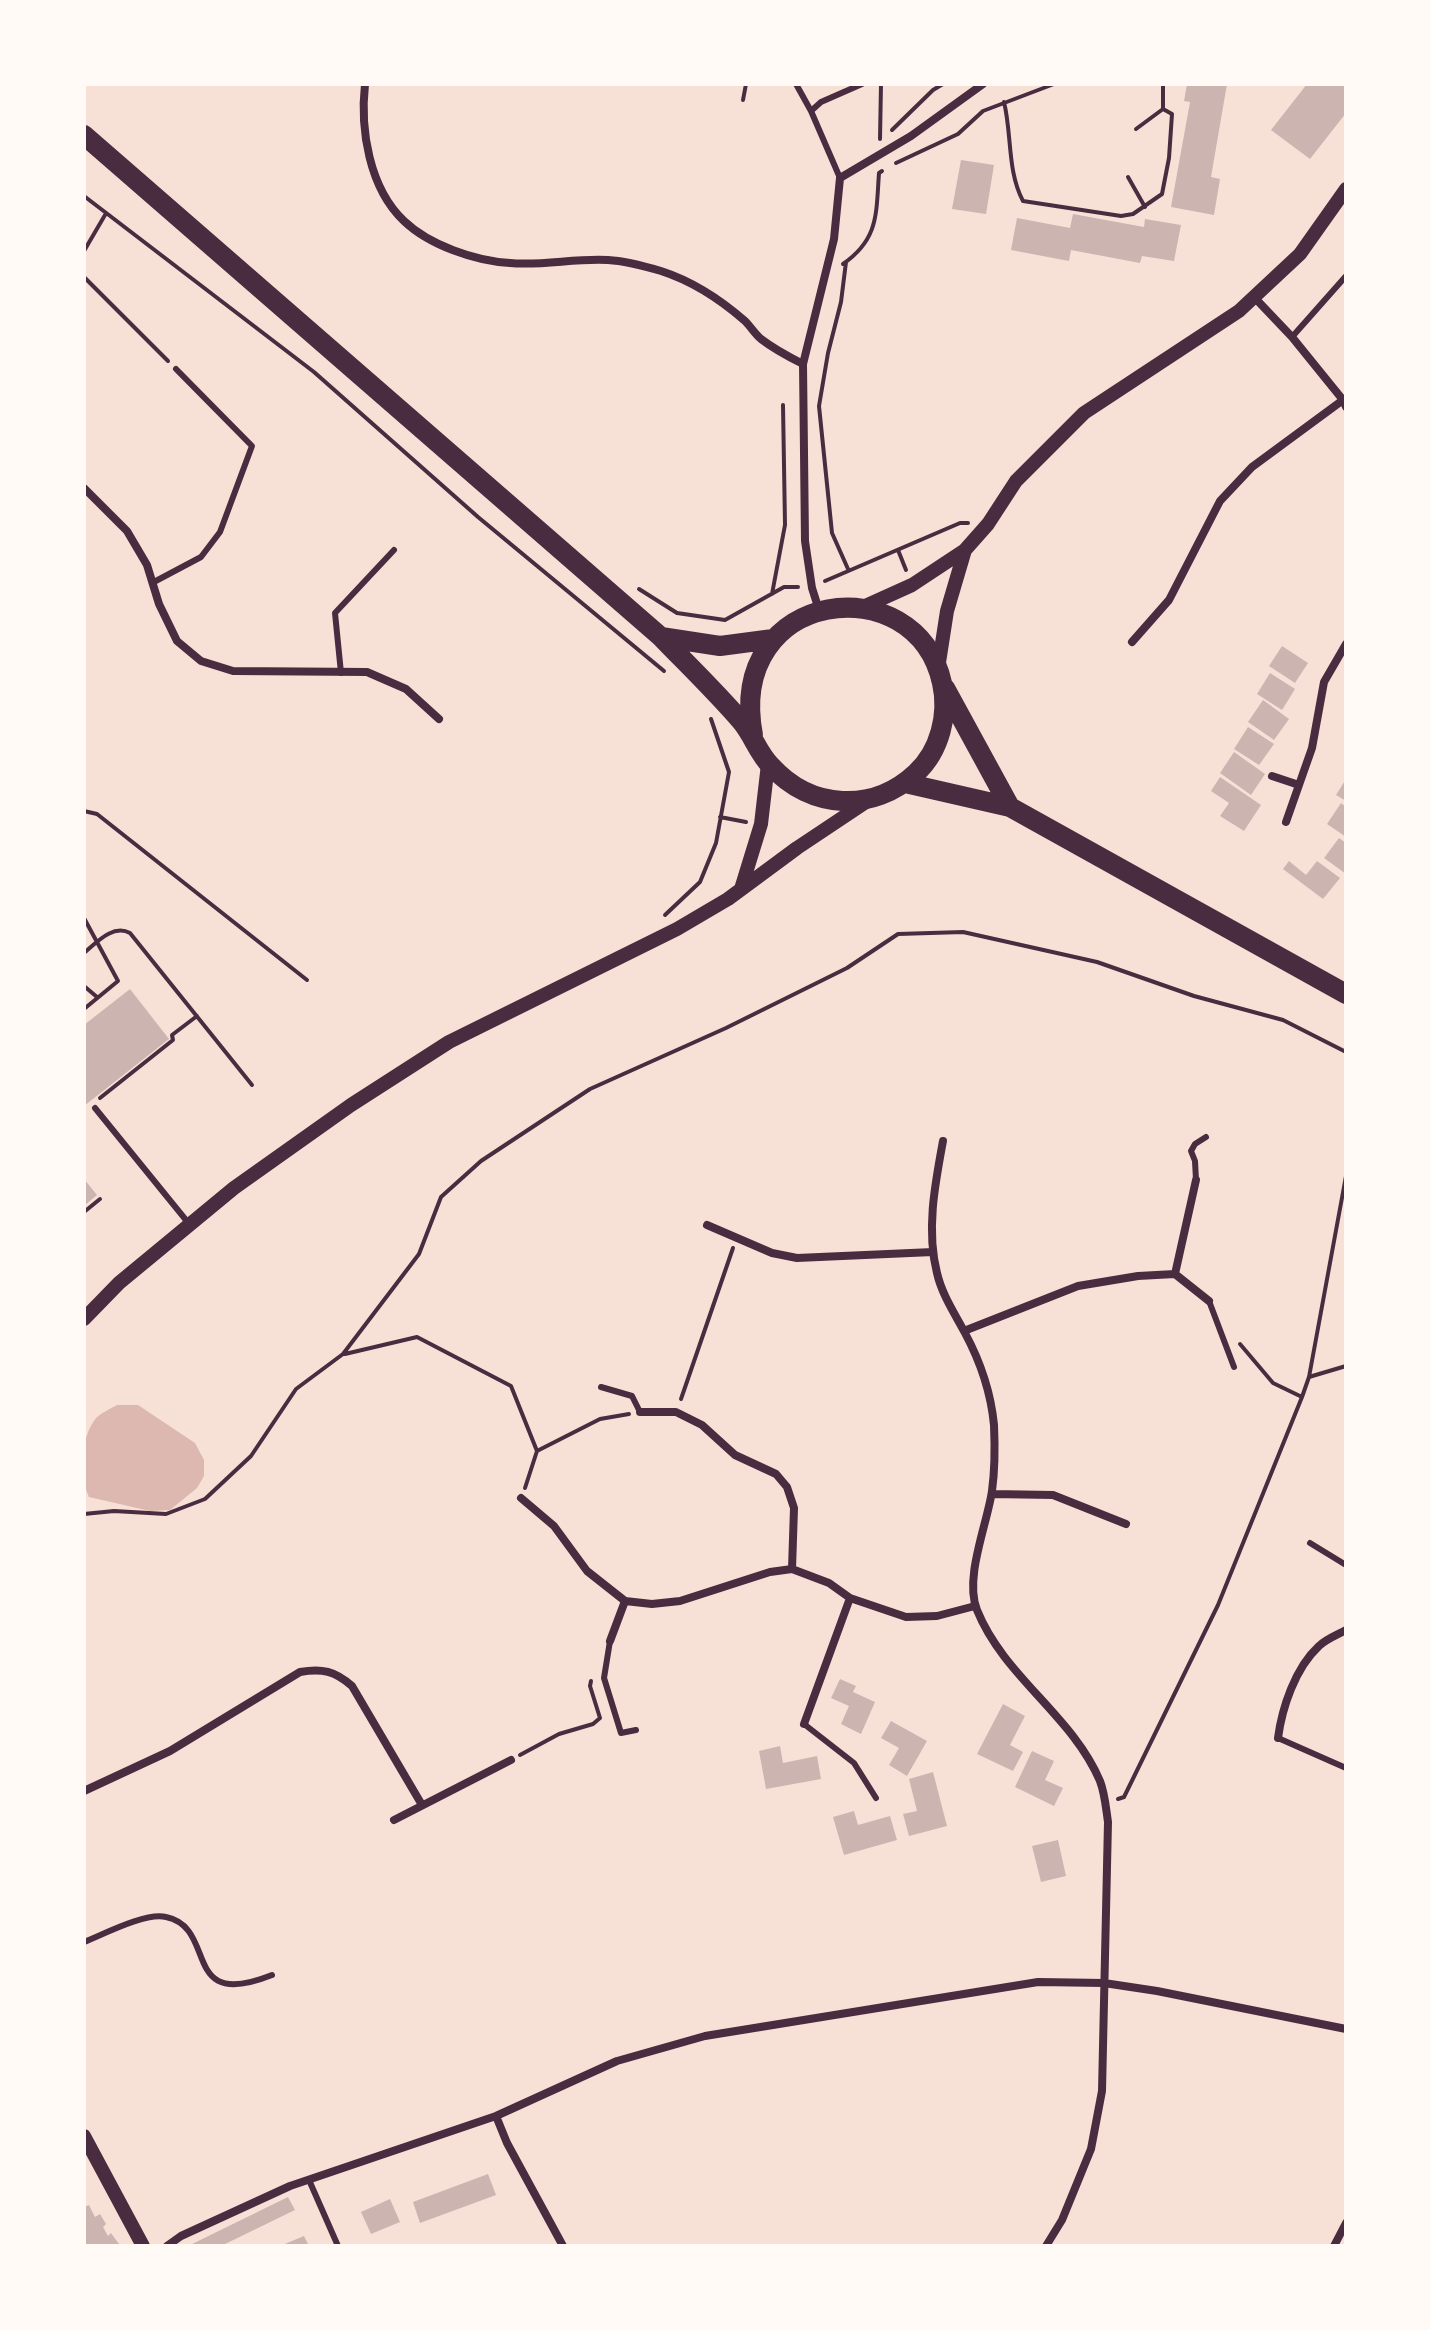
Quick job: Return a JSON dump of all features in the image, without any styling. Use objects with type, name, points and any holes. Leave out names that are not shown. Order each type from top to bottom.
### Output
[{"type":"main road","points":[[84,135],[661,637],[716,692],[753,735],[768,764],[788,783],[813,797],[841,802],[869,800],[888,794],[905,783],[921,768],[933,750],[941,729],[945,707],[940,677]]},
{"type":"main road","points":[[753,735],[748,710],[750,684],[759,660],[773,639],[794,622],[819,610],[861,608],[894,618],[920,640],[1010,807]]},
{"type":"main road","points":[[661,637],[720,646],[773,639]]},
{"type":"main road","points":[[905,783],[1010,807],[1346,994]]},
{"type":"street","points":[[365,84],[362,110],[365,139],[378,180],[389,203],[404,221],[427,237],[482,259],[511,264],[608,260],[662,272],[708,294],[748,323],[761,338],[803,364]]},
{"type":"street","points":[[819,610],[812,588],[805,541],[803,364],[834,239],[840,178],[880,155],[983,84]]},
{"type":"street","points":[[861,608],[912,585],[965,550],[988,524],[1016,481],[1084,413],[1239,311],[1300,254],[1346,189]]},
{"type":"street","points":[[1132,642],[1169,600],[1220,501],[1252,467],[1344,403],[1292,337],[1254,297]]},
{"type":"street","points":[[84,488],[127,531],[147,565],[159,604],[177,641],[201,661],[233,671],[367,672],[406,689],[439,719]]},
{"type":"street","points":[[940,677],[947,611],[965,550]]},
{"type":"street","points":[[1286,822],[1312,748],[1324,682],[1346,644]]},
{"type":"street","points":[[741,889],[761,824],[768,764]]},
{"type":"street","points":[[1272,776],[1299,785]]},
{"type":"street","points":[[84,1319],[119,1283],[234,1188],[351,1105],[449,1042],[677,929],[741,889],[869,800]]},
{"type":"street","points":[[943,1141],[934,1190],[933,1252],[947,1302],[974,1351],[992,1409],[995,1449],[992,1494],[974,1577],[975,1606],[989,1635],[1011,1667],[1069,1730],[1083,1751],[1101,1783],[1108,1822],[1102,2091],[1091,2149],[1062,2220],[1046,2246]]},
{"type":"street","points":[[1175,1274],[1196,1180]]},
{"type":"street","points":[[707,1225],[772,1253],[797,1258],[933,1252]]},
{"type":"street","points":[[964,1331],[1078,1286],[1138,1276],[1175,1274],[1209,1301]]},
{"type":"street","points":[[640,1412],[676,1412],[702,1425],[735,1455],[776,1474],[787,1487],[794,1508],[792,1569]]},
{"type":"street","points":[[992,1494],[1053,1495],[1126,1524]]},
{"type":"street","points":[[521,1498],[554,1526],[587,1571],[625,1601],[652,1604],[680,1601],[770,1572],[792,1569],[829,1583],[850,1598],[906,1617],[937,1616],[975,1606]]},
{"type":"street","points":[[804,1724],[850,1598]]},
{"type":"street","points":[[610,1641],[625,1601]]},
{"type":"street","points":[[1278,1738],[1280,1717],[1298,1674],[1319,1646],[1346,1630]]},
{"type":"street","points":[[84,1791],[170,1751],[300,1672],[318,1669],[337,1673],[352,1686],[422,1805]]},
{"type":"street","points":[[394,1820],[511,1760]]},
{"type":"street","points":[[167,2246],[181,2236],[290,2186],[496,2116],[617,2061],[705,2036],[794,2024],[865,2008],[1038,1982],[1104,1983],[1157,1991],[1346,2029]]},
{"type":"street","points":[[496,2116],[507,2143],[563,2246]]},
{"type":"street","points":[[84,2138],[143,2246]]},
{"type":"street","points":[[1334,2246],[1346,2223]]},
{"type":"lane","points":[[796,84],[840,178]]},
{"type":"lane","points":[[811,111],[821,102],[862,84]]},
{"type":"lane","points":[[1292,337],[1346,276]]},
{"type":"lane","points":[[152,583],[201,557],[220,532],[252,446],[176,369]]},
{"type":"lane","points":[[341,673],[335,613],[394,550]]},
{"type":"lane","points":[[95,1108],[190,1225]]},
{"type":"lane","points":[[1196,1180],[1191,1151],[1206,1137]]},
{"type":"lane","points":[[1209,1301],[1234,1367]]},
{"type":"lane","points":[[601,1387],[632,1396],[640,1412]]},
{"type":"lane","points":[[1310,1543],[1346,1565]]},
{"type":"lane","points":[[610,1641],[604,1678],[621,1733],[636,1730]]},
{"type":"lane","points":[[804,1724],[854,1763],[876,1798]]},
{"type":"lane","points":[[1278,1738],[1346,1768]]},
{"type":"lane","points":[[84,1942],[139,1921],[164,1916],[179,1922],[190,1932],[208,1974],[215,1979],[246,1985],[272,1975]]},
{"type":"lane","points":[[309,2180],[338,2246]]},
{"type":"path","points":[[743,100],[746,84]]},
{"type":"path","points":[[881,84],[880,143],[933,90],[943,84]]},
{"type":"path","points":[[879,173],[958,134],[983,111],[1054,84]]},
{"type":"path","points":[[1163,84],[1163,109]]},
{"type":"path","points":[[1004,102],[1012,166],[1017,191],[1023,201],[1121,216],[1133,214],[1162,194],[1169,158],[1172,114],[1163,109]]},
{"type":"path","points":[[1136,129],[1163,109]]},
{"type":"path","points":[[823,282],[860,253],[876,223],[880,155]]},
{"type":"path","points":[[1128,177],[1145,207]]},
{"type":"path","points":[[84,196],[314,372],[478,517],[604,618],[673,679]]},
{"type":"path","points":[[84,251],[105,214]]},
{"type":"path","points":[[846,262],[841,302],[819,406],[832,533],[849,570]]},
{"type":"path","points":[[84,277],[176,369]]},
{"type":"path","points":[[772,594],[785,525],[783,405]]},
{"type":"path","points":[[839,574],[960,523],[988,524]]},
{"type":"path","points":[[631,591],[635,587],[677,613],[725,620],[784,587]]},
{"type":"path","points":[[660,920],[700,882],[716,843],[729,772],[708,710]]},
{"type":"path","points":[[84,811],[97,814],[307,980]]},
{"type":"path","points":[[84,918],[118,981],[84,1009]]},
{"type":"path","points":[[84,953],[112,931],[126,930],[130,933],[252,1085]]},
{"type":"path","points":[[84,1514],[114,1511],[166,1514],[205,1499],[251,1456],[296,1389],[343,1354],[419,1254],[441,1197],[481,1161],[590,1089],[726,1028],[847,968],[898,934],[963,932],[1097,962],[1194,996],[1283,1020],[1346,1052]]},
{"type":"path","points":[[84,986],[98,998]]},
{"type":"path","points":[[95,1108],[98,1099],[173,1040],[172,1035],[197,1016]]},
{"type":"path","points":[[1106,1804],[1124,1797],[1212,1619],[1302,1397],[1309,1377],[1346,1176]]},
{"type":"path","points":[[84,1212],[100,1199]]},
{"type":"path","points":[[676,1412],[736,1237]]},
{"type":"path","points":[[343,1354],[417,1337],[511,1386],[537,1451],[521,1498]]},
{"type":"path","points":[[1234,1337],[1273,1383],[1302,1397]]},
{"type":"path","points":[[1309,1377],[1346,1366]]},
{"type":"path","points":[[537,1451],[600,1419],[640,1412]]},
{"type":"path","points":[[511,1760],[559,1734],[593,1724],[600,1718],[590,1686],[594,1672]]},
{"type":"shaded area","points":[[117,1405],[138,1405],[195,1443],[204,1460],[204,1476],[197,1488],[170,1510],[150,1511],[89,1497],[83,1468],[87,1436],[96,1418]]},
{"type":"building","points":[[1187,84],[1227,84],[1211,177],[1220,179],[1214,215],[1171,207],[1190,102],[1184,101]]},
{"type":"building","points":[[1307,84],[1346,84],[1346,113],[1310,159],[1271,130]]},
{"type":"building","points":[[961,160],[994,165],[986,214],[952,209]]},
{"type":"building","points":[[1073,214],[1144,227],[1145,219],[1181,225],[1174,261],[1142,256],[1140,263],[1071,250],[1069,261],[1011,250],[1017,218],[1070,228]]},
{"type":"building","points":[[1282,646],[1308,663],[1295,683],[1269,666]]},
{"type":"building","points":[[1270,673],[1295,689],[1282,710],[1257,694]]},
{"type":"building","points":[[1263,700],[1289,719],[1274,740],[1248,722]]},
{"type":"building","points":[[1248,727],[1274,744],[1259,765],[1234,749]]},
{"type":"building","points":[[1234,752],[1265,774],[1251,795],[1220,773]]},
{"type":"building","points":[[1220,777],[1261,805],[1244,831],[1220,816],[1229,803],[1211,791]]},
{"type":"building","points":[[1346,779],[1346,801],[1336,795]]},
{"type":"building","points":[[1341,803],[1346,807],[1346,837],[1327,824]]},
{"type":"building","points":[[1339,838],[1346,843],[1346,874],[1324,858]]},
{"type":"building","points":[[1289,861],[1306,875],[1317,861],[1340,878],[1323,899],[1283,869]]},
{"type":"building","points":[[130,989],[169,1039],[84,1106],[84,1025]]},
{"type":"building","points":[[84,1179],[97,1195],[84,1206]]},
{"type":"building","points":[[840,1679],[856,1686],[853,1692],[875,1702],[861,1734],[841,1724],[849,1706],[831,1698]]},
{"type":"building","points":[[1003,1704],[1025,1716],[1010,1745],[1023,1752],[1013,1771],[977,1754]]},
{"type":"building","points":[[891,1721],[927,1741],[907,1776],[889,1765],[899,1748],[881,1738]]},
{"type":"building","points":[[780,1746],[783,1763],[817,1756],[821,1779],[766,1789],[759,1751]]},
{"type":"building","points":[[1032,1751],[1054,1761],[1045,1780],[1063,1788],[1054,1806],[1015,1787]]},
{"type":"building","points":[[933,1772],[947,1826],[909,1836],[903,1814],[917,1811],[909,1779]]},
{"type":"building","points":[[854,1811],[858,1825],[890,1816],[897,1840],[844,1855],[833,1817]]},
{"type":"building","points":[[1058,1840],[1066,1876],[1041,1882],[1032,1846]]},
{"type":"building","points":[[488,2174],[496,2195],[420,2223],[413,2202]]},
{"type":"building","points":[[288,2197],[295,2210],[221,2246],[188,2246]]},
{"type":"building","points":[[390,2199],[400,2222],[371,2234],[361,2212]]},
{"type":"building","points":[[89,2205],[95,2217],[100,2214],[108,2236],[111,2233],[119,2244],[84,2246],[84,2207]]},
{"type":"building","points":[[304,2236],[309,2246],[280,2246]]}]
